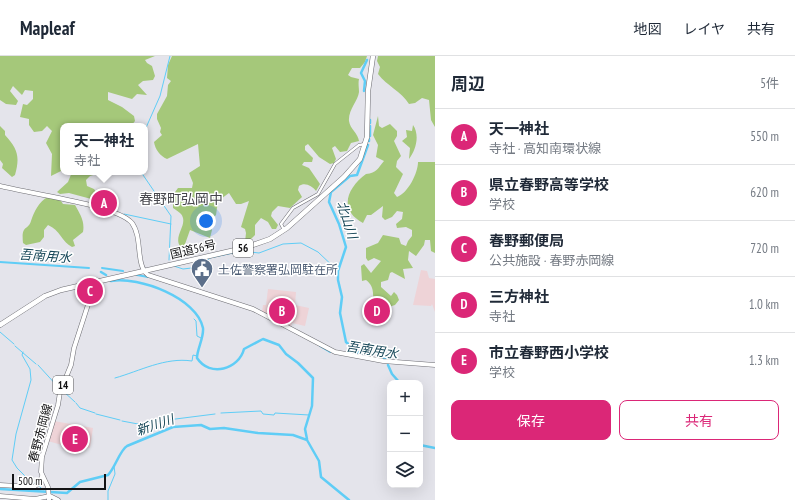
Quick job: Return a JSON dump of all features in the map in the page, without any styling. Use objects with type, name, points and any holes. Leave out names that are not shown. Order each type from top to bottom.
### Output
[{"type":"highway","name":"国道56号","points":[[0,324],[54,292],[96,281],[244,248],[276,235],[351,170],[360,159],[365,144],[371,56]]},
{"type":"highway","name":"国道56号","points":[[144,270],[253,244],[268,237],[283,228],[350,169],[358,158],[365,144]]},
{"type":"main road","points":[[0,186],[67,200],[122,215],[133,224],[138,234],[144,270],[153,277],[253,309],[335,352],[383,361],[435,365]]},
{"type":"main road","name":"春野赤岡線","points":[[48,495],[42,476],[43,454],[58,405],[60,392],[71,365],[77,340],[96,281]]},
{"type":"main road","points":[[0,485],[32,488],[38,484],[42,476]]},
{"type":"main road","points":[[0,496],[35,498],[48,495],[58,500]]},
{"type":"street","points":[[283,228],[281,224],[291,210],[318,194],[335,164],[359,145],[365,144]]},
{"type":"shaded area","points":[[421,270],[427,271],[429,278],[435,279],[435,312],[432,304],[431,306],[413,305]]},
{"type":"shaded area","points":[[268,289],[296,292],[295,305],[309,308],[305,326],[292,323],[291,327],[262,312],[263,305],[266,305]]},
{"type":"shaded area","points":[[54,421],[93,428],[90,448],[62,445],[48,441]]},
{"type":"green space","points":[[0,56],[155,56],[145,60],[152,66],[155,76],[153,80],[143,81],[138,85],[147,95],[137,94],[132,99],[108,92],[108,100],[122,107],[134,116],[135,121],[133,123],[60,123],[60,172],[51,176],[52,154],[46,143],[52,131],[47,126],[42,131],[34,132],[29,125],[29,119],[20,117],[23,104],[27,105],[33,99],[33,91],[25,90],[22,95],[13,86],[10,91],[18,101],[16,105],[6,104],[0,100]]},
{"type":"green space","points":[[172,56],[367,56],[365,62],[360,68],[352,68],[348,75],[359,79],[359,92],[350,113],[349,121],[359,141],[351,143],[347,151],[340,152],[335,146],[332,148],[336,159],[334,163],[330,164],[319,157],[308,144],[305,146],[305,150],[313,158],[312,162],[304,162],[302,165],[309,168],[320,184],[316,191],[308,185],[304,184],[299,186],[298,190],[302,197],[290,208],[278,206],[272,212],[271,216],[278,225],[276,229],[272,229],[268,222],[261,218],[255,225],[255,235],[249,241],[245,242],[245,229],[241,227],[249,201],[236,204],[229,193],[218,201],[216,215],[213,218],[209,218],[206,222],[212,230],[210,238],[190,230],[184,247],[180,246],[178,238],[183,218],[181,214],[173,208],[173,195],[178,188],[192,188],[193,183],[189,173],[200,166],[198,144],[167,159],[160,154],[154,142],[162,135],[160,132],[161,128],[157,119],[157,114],[167,96],[168,85],[171,81],[167,78],[168,65]]},
{"type":"green space","points":[[378,56],[435,56],[435,127],[431,120],[429,100],[422,98],[415,103],[409,104],[406,99],[378,74],[380,67],[377,61]]},
{"type":"green space","points":[[378,116],[379,126],[382,128],[390,124],[397,131],[397,136],[394,141],[401,156],[397,161],[396,167],[403,174],[394,193],[397,197],[405,191],[412,182],[418,162],[435,162],[435,253],[431,251],[430,240],[425,240],[424,245],[416,256],[409,251],[408,260],[413,268],[403,269],[405,279],[392,272],[390,273],[388,280],[381,282],[381,287],[391,296],[394,292],[399,300],[395,305],[385,308],[375,320],[371,319],[369,314],[375,310],[373,290],[366,280],[362,281],[361,266],[364,264],[371,273],[381,261],[374,258],[368,261],[366,258],[366,248],[378,243],[383,235],[399,238],[401,244],[406,246],[412,236],[412,230],[406,227],[397,228],[396,224],[402,219],[403,212],[397,211],[392,217],[385,220],[382,217],[383,206],[371,215],[367,215],[363,223],[355,218],[350,212],[348,205],[350,192],[354,186],[366,174],[373,173],[377,170],[384,161],[376,157],[378,145],[373,135]]},
{"type":"green space","points":[[413,125],[417,138],[414,151],[409,159],[410,148],[402,141],[407,137],[406,130],[412,131]]},
{"type":"green space","points":[[0,126],[5,131],[5,135],[13,145],[17,154],[17,169],[15,175],[12,177],[2,168],[3,164],[0,160]]},
{"type":"green space","points":[[71,175],[93,175],[86,180],[87,186],[94,189],[98,195],[95,200],[69,193],[60,194],[57,192],[68,182]]},
{"type":"green space","points":[[99,196],[105,197],[108,201],[113,202],[111,210],[99,206],[99,202],[97,201]]},
{"type":"green space","points":[[48,197],[59,198],[63,204],[75,205],[79,211],[83,221],[83,232],[73,240],[75,246],[72,247],[69,245],[52,227],[48,225],[44,230],[44,237],[40,242],[26,245],[23,243],[24,230],[30,224],[39,204]]},
{"type":"waterway","points":[[148,123],[160,96],[170,56]]},
{"type":"waterway","name":"北山川","points":[[364,91],[365,81],[361,73],[367,60]]},
{"type":"waterway","name":"北山川","points":[[370,126],[370,136]]},
{"type":"waterway","name":"北山川","points":[[362,356],[346,342],[340,313],[342,297],[338,280],[338,271],[346,247],[339,224],[329,202],[331,192],[350,176],[357,175],[368,145]]},
{"type":"waterway","points":[[143,175],[171,216],[169,260]]},
{"type":"waterway","points":[[124,214],[171,224]]},
{"type":"waterway","points":[[242,251],[259,253],[283,244],[301,243],[318,252],[338,271]]},
{"type":"waterway","points":[[174,266],[183,269],[200,267],[210,258],[238,252]]},
{"type":"waterway","name":"吾南用水","points":[[0,262],[89,268]]},
{"type":"waterway","name":"吾南用水","points":[[102,268],[123,271]]},
{"type":"waterway","points":[[101,272],[106,275]]},
{"type":"waterway","name":"吾南用水","points":[[137,275],[148,277]]},
{"type":"waterway","points":[[111,281],[123,280],[151,286],[165,291],[190,307],[198,317],[203,328],[197,358],[209,368],[216,369],[230,366],[241,356],[244,349],[263,339],[279,345],[286,354],[298,363],[313,378],[312,406],[305,429],[307,439]]},
{"type":"waterway","points":[[194,319],[196,321],[197,336],[201,338]]},
{"type":"waterway","points":[[0,332],[14,344]]},
{"type":"waterway","points":[[15,346],[36,364]]},
{"type":"waterway","name":"吾南用水","points":[[320,346],[330,352]]},
{"type":"waterway","points":[[23,352],[22,355],[30,369],[31,380],[16,434],[12,460],[17,468],[30,481],[36,484]]},
{"type":"waterway","points":[[115,378],[162,363],[182,360],[192,361],[193,355],[197,356]]},
{"type":"waterway","name":"吾南用水","points":[[377,358],[387,359]]},
{"type":"waterway","points":[[38,365],[59,388]]},
{"type":"waterway","name":"北山川","points":[[388,365],[392,374],[397,380]]},
{"type":"waterway","points":[[63,391],[75,402]]},
{"type":"waterway","points":[[76,403],[80,408],[95,413]]},
{"type":"waterway","points":[[221,413],[261,411],[263,414],[274,415],[275,413],[309,415]]},
{"type":"waterway","points":[[96,414],[120,420]]},
{"type":"waterway","points":[[144,423],[215,414]]},
{"type":"waterway","points":[[122,421],[138,424]]},
{"type":"waterway","name":"新川川","points":[[0,489],[67,493],[80,482],[108,475],[122,451],[127,446],[173,427],[201,425],[210,429],[224,428],[258,433],[293,435],[307,440],[319,461],[321,477],[349,500]]},
{"type":"waterway","name":"北山川","points":[[423,446],[435,448]]},
{"type":"waterway","points":[[108,500],[108,491],[115,474],[114,466]]},
{"type":"waterway","name":"新川川","points":[[39,486],[43,490]]},
{"type":"place","name":"天一神社","points":[[104,203]]},
{"type":"place","name":"土佐警察署弘岡駐在所","points":[[202,288]]},
{"type":"place","name":"春野郵便局","points":[[90,291]]},
{"type":"place","name":"県立春野高等学校","points":[[282,311]]},
{"type":"place","name":"三方神社","points":[[377,311]]},
{"type":"place","name":"市立春野西小学校","points":[[75,439]]},
{"type":"district","name":"春野町弘岡中","points":[[181,199]]}]
